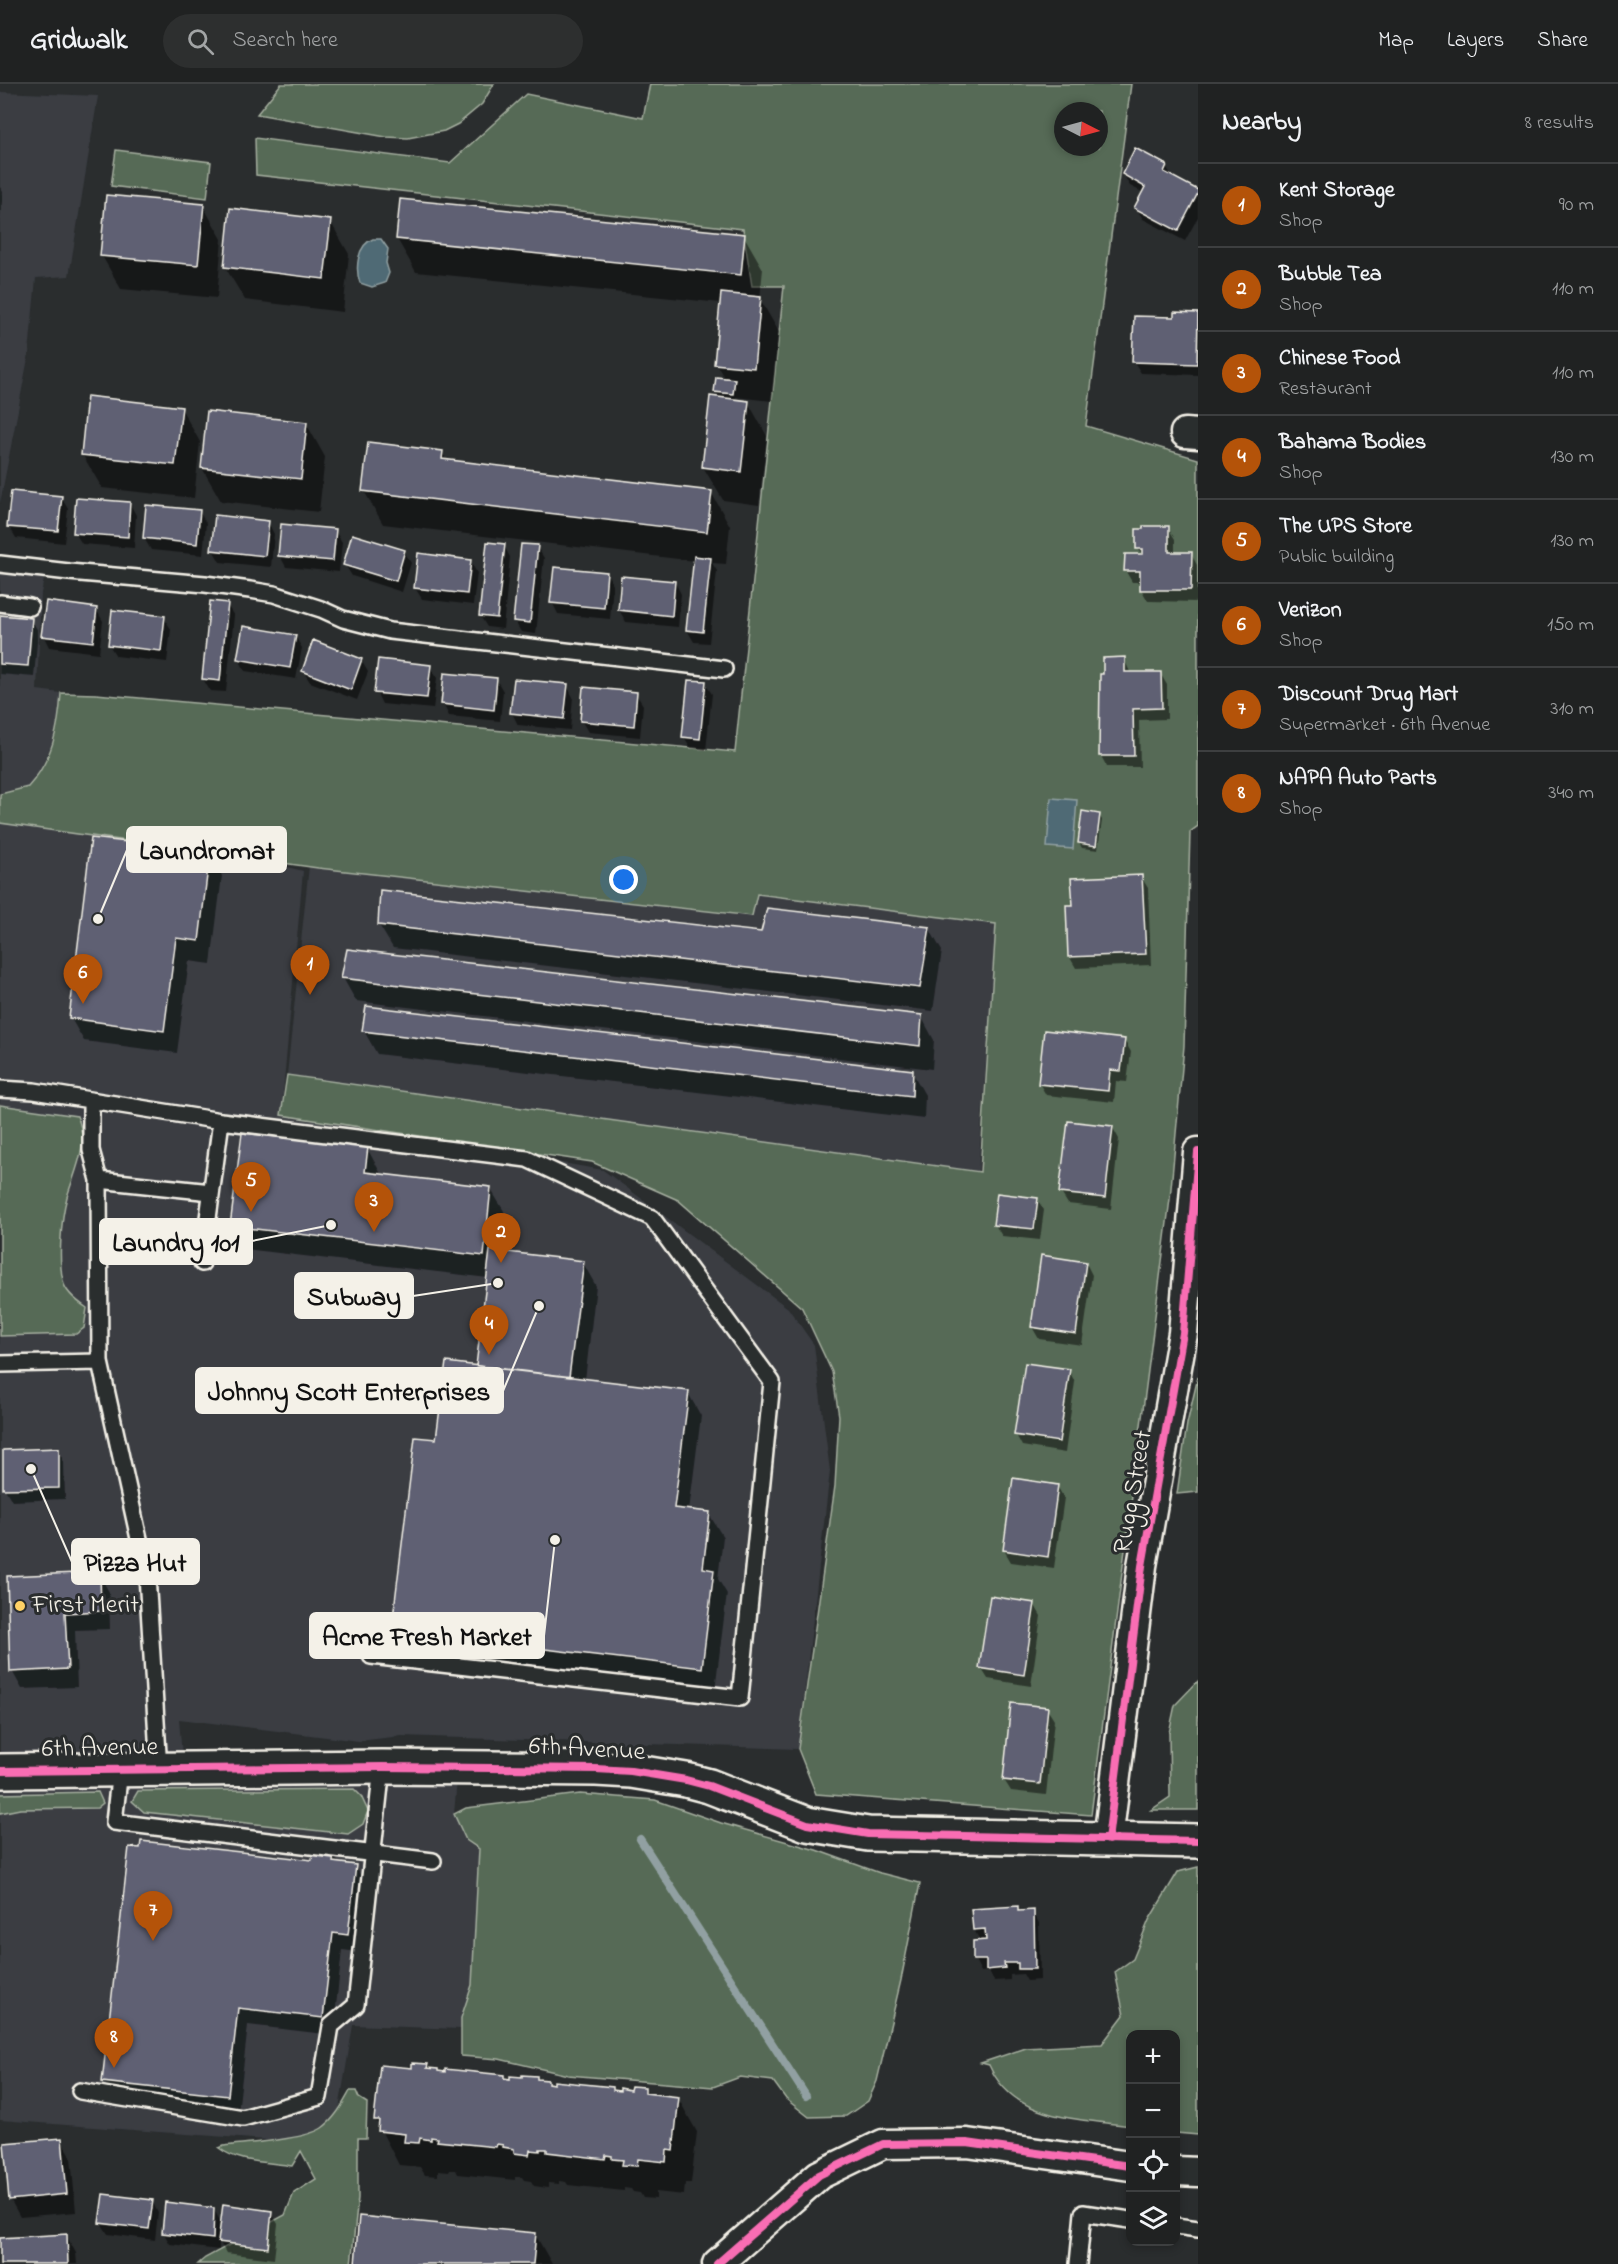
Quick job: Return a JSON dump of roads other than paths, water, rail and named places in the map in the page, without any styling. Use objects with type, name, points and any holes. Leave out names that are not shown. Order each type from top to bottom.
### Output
[{"type":"street","name":"Rugg Street","points":[[1108,1840],[1142,1566],[1190,1333],[1198,1152]]},
{"type":"street","name":"6th Avenue","points":[[0,1771],[382,1767],[631,1771],[709,1786],[807,1824],[837,1830],[892,1836],[1198,1841]]},
{"type":"street","points":[[717,2264],[819,2175],[883,2144],[967,2142],[1126,2165]]},
{"type":"street","points":[[1180,2171],[1198,2172]]},
{"type":"lane","points":[[0,564],[205,584],[274,594],[321,609],[343,619],[390,631],[724,669]]},
{"type":"lane","points":[[0,603],[30,607]]},
{"type":"lane","points":[[0,1089],[34,1091],[221,1121],[527,1158],[652,1218],[772,1382],[740,1698],[371,1656]]},
{"type":"lane","points":[[91,1101],[91,1150],[99,1180],[100,1362],[147,1575],[159,1770]]},
{"type":"lane","points":[[202,1263],[221,1121]]},
{"type":"lane","points":[[99,1180],[211,1192]]},
{"type":"lane","points":[[0,1364],[100,1362]]},
{"type":"lane","points":[[80,2091],[243,2118],[319,2097],[331,2026],[357,2005],[382,1767]]},
{"type":"lane","points":[[120,1770],[114,1822],[433,1861]]},
{"type":"lane","points":[[1078,2264],[1083,2213],[1126,2219]]},
{"type":"lane","points":[[1180,2227],[1198,2229]]},
{"type":"water","points":[[373,239],[381,239],[388,249],[386,263],[389,273],[385,283],[372,287],[360,283],[358,265],[364,246]]},
{"type":"water","points":[[1051,798],[1077,800],[1073,849],[1047,847]]},
{"type":"waterway","points":[[640,1839],[806,2096]]},
{"type":"place","name":"Laundromat","points":[[98,919]]},
{"type":"place","name":"Kent Storage","points":[[310,995]]},
{"type":"place","name":"Verizon","points":[[83,1004]]},
{"type":"place","name":"The UPS Store","points":[[251,1212]]},
{"type":"place","name":"Laundry 101","points":[[331,1225]]},
{"type":"place","name":"Chinese Food","points":[[374,1232]]},
{"type":"place","name":"Bubble Tea","points":[[501,1263]]},
{"type":"place","name":"Subway","points":[[498,1283]]},
{"type":"place","name":"Johnny Scott Enterprises","points":[[539,1306]]},
{"type":"place","name":"Bahama Bodies","points":[[489,1355]]},
{"type":"place","name":"Pizza Hut","points":[[31,1469]]},
{"type":"place","name":"Acme Fresh Market","points":[[555,1540]]},
{"type":"place","name":"First Merit","points":[[20,1606]]},
{"type":"place","name":"Discount Drug Mart","points":[[153,1941]]},
{"type":"place","name":"NAPA Auto Parts","points":[[114,2068]]}]
